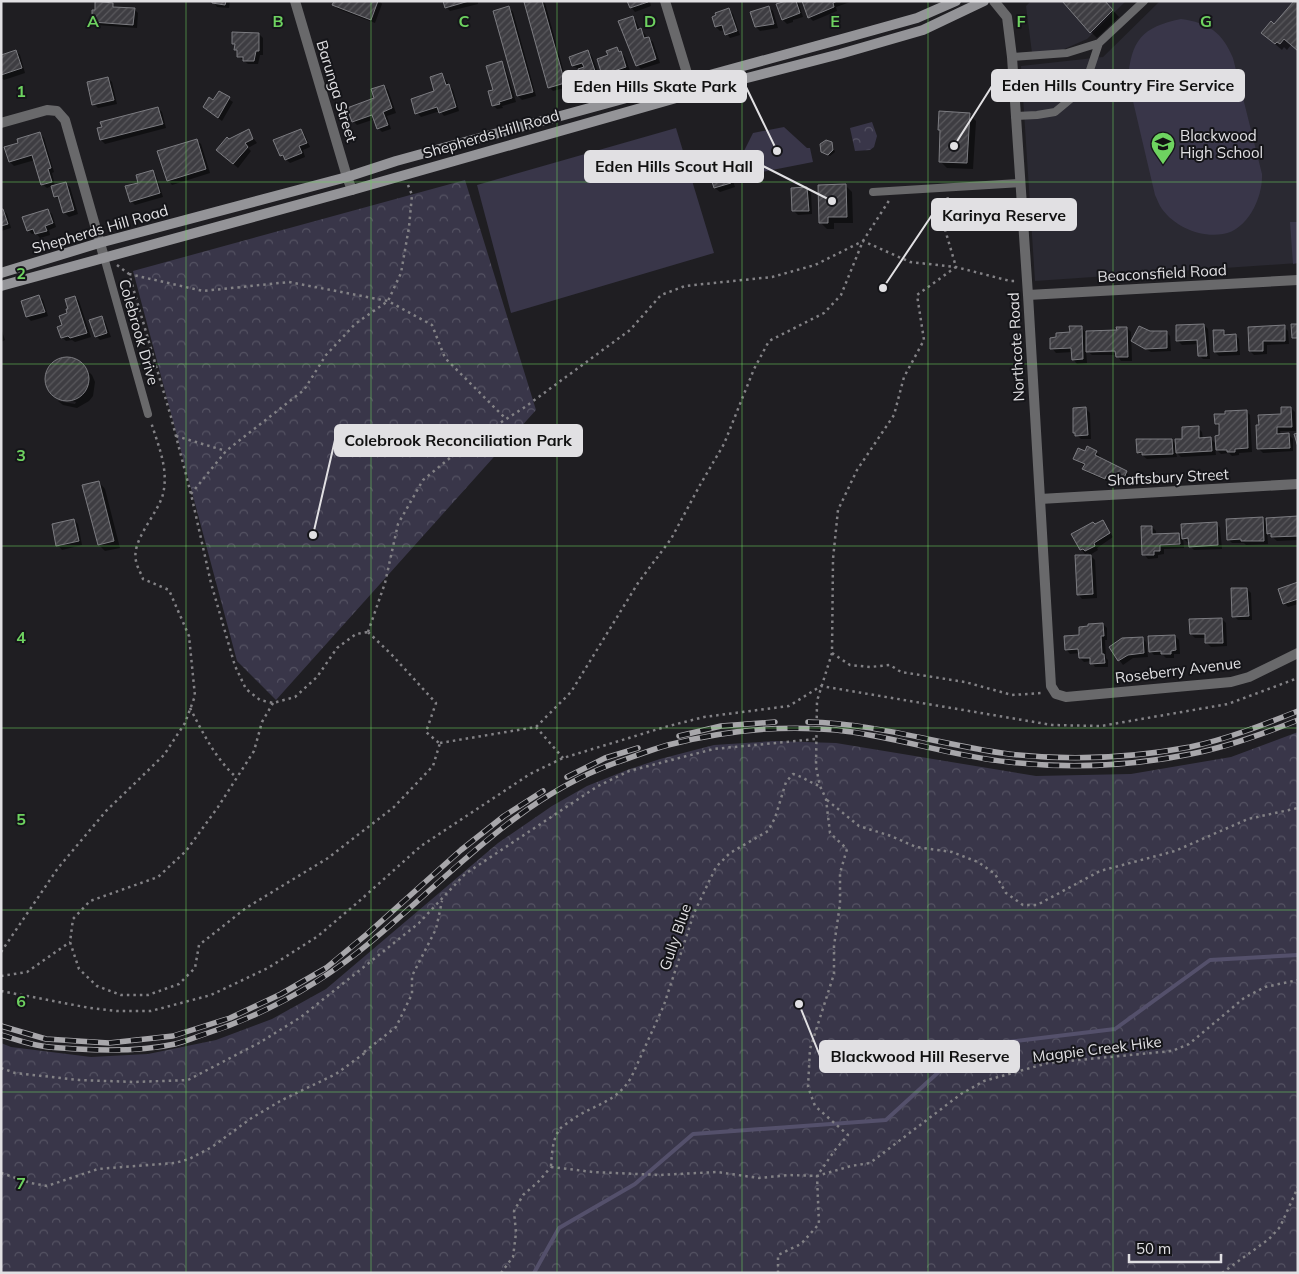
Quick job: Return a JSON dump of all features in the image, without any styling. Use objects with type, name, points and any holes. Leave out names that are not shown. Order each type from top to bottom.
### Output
[{"type":"main road","name":"Shepherds Hill Road","points":[[1,272],[99,243],[347,177],[396,161],[917,18],[956,1]]},
{"type":"main road","name":"Shepherds Hill Road","points":[[1,286],[923,30],[984,1]]},
{"type":"street","name":"Barunga Street","points":[[295,1],[352,190]]},
{"type":"street","points":[[665,1],[693,93]]},
{"type":"street","name":"Northcote Road","points":[[994,1],[1007,17],[1012,57],[1052,686],[1056,694]]},
{"type":"street","points":[[1,123],[47,110],[57,111],[65,120],[104,257]]},
{"type":"street","name":"Beaconsfield Road","points":[[1028,296],[1298,280]]},
{"type":"street","name":"Shaftsbury Street","points":[[1040,499],[1298,484]]},
{"type":"street","name":"Roseberry Avenue","points":[[1056,694],[1066,697],[1231,682],[1249,677],[1298,652]]},
{"type":"lane","points":[[1012,57],[1067,53],[1099,42],[1144,1]]},
{"type":"lane","points":[[1015,116],[1054,112],[1073,97],[1089,73],[1099,42]]},
{"type":"lane","points":[[873,192],[1020,183]]},
{"type":"lane","name":"Colebrook Drive","points":[[104,257],[148,414]]},
{"type":"path","points":[[191,494],[226,451],[304,390],[326,355],[355,324],[388,301],[400,273],[412,195],[403,174]]},
{"type":"path","points":[[949,188],[944,226],[956,267]]},
{"type":"path","points":[[368,632],[436,703],[426,732],[440,743],[536,727],[571,692],[638,583],[672,539],[724,444],[754,368],[769,341],[824,313],[841,295],[863,241],[884,210],[894,191]]},
{"type":"path","points":[[863,241],[910,262],[956,267],[1010,281],[1027,281]]},
{"type":"path","points":[[368,632],[385,583],[398,524],[423,480],[467,444],[525,407],[630,330],[661,295],[684,286],[772,277],[815,265],[863,241]]},
{"type":"path","points":[[104,257],[129,274],[203,291],[289,282],[388,301],[432,325],[445,358],[506,419]]},
{"type":"path","points":[[778,1273],[778,1255],[801,1244],[819,1224],[817,1176],[848,1135],[815,1106],[808,1087],[810,1049],[834,974],[834,946],[840,904],[840,873],[847,849],[830,833],[826,799],[820,786],[816,767],[817,701],[832,653],[833,560],[838,510],[857,470],[894,415],[904,377],[924,340],[917,295],[956,267]]},
{"type":"path","points":[[129,274],[176,436],[211,583],[235,666],[246,689],[260,700],[273,703],[295,697],[317,677],[337,648],[356,634],[368,632]]},
{"type":"path","points":[[1,952],[58,868],[106,811],[164,755],[185,724],[194,696],[190,636],[169,590],[143,579],[135,559],[139,539],[163,494],[164,462],[148,414]]},
{"type":"path","points":[[176,436],[226,451]]},
{"type":"path","points":[[832,653],[850,665],[870,667],[890,665],[901,672],[965,682],[1012,695],[1040,692],[1056,694]]},
{"type":"path","points":[[1,991],[90,1008],[117,1011],[151,1011],[211,995],[268,968],[318,936],[357,904],[420,846],[530,774],[563,758],[704,717],[789,706],[821,686],[1052,725],[1101,726],[1228,704],[1298,678]]},
{"type":"path","points":[[273,703],[262,722],[254,752],[236,777],[218,808],[186,851],[158,877],[90,901],[73,918],[70,942],[79,969],[97,986],[120,994],[148,994],[179,984],[195,968],[199,945],[246,908],[328,858],[394,807],[433,766],[440,743]]},
{"type":"path","points":[[190,708],[223,766],[236,777]]},
{"type":"path","points":[[536,727],[563,758]]},
{"type":"path","points":[[1,1068],[15,1073],[79,1080],[135,1082],[188,1080],[301,1017],[418,923],[465,874],[598,786],[629,771],[714,749],[816,739]]},
{"type":"path","name":"Gully Blue","points":[[551,1166],[552,1148],[560,1129],[575,1117],[614,1098],[631,1078],[664,1005],[694,913],[716,867],[730,853],[768,831],[775,818],[786,782],[794,774],[803,776],[809,783],[820,786]]},
{"type":"path","points":[[826,799],[859,826],[891,836],[916,847],[952,852],[978,862],[995,874],[1006,893],[1022,905],[1037,905],[1100,870],[1175,850],[1248,819],[1298,808]]},
{"type":"path","points":[[344,1068],[396,1027],[412,994],[412,976],[436,929],[442,899]]},
{"type":"path","points":[[1,976],[27,972],[70,942]]},
{"type":"path","name":"Magpie Creek Hike","points":[[817,1176],[851,1166],[870,1163],[961,1094],[984,1081],[1048,1063],[1172,1050],[1189,1044],[1244,998],[1265,987],[1298,980]]},
{"type":"path","points":[[1,1173],[47,1186],[98,1169],[175,1163],[189,1159],[212,1147],[250,1119],[282,1100],[336,1074],[366,1052]]},
{"type":"path","points":[[502,1273],[513,1257],[516,1233],[514,1211],[523,1195],[538,1182],[551,1166],[593,1172],[659,1175],[717,1172],[759,1178],[788,1174],[817,1176]]},
{"type":"path","points":[[1222,1273],[1269,1239],[1280,1227],[1298,1187]]},
{"type":"shaded area","points":[[1031,1],[1126,1],[1087,39],[1062,50],[1032,53],[1026,6]]},
{"type":"shaded area","name":"Blackwood High School","points":[[1160,1],[1298,1],[1298,263],[1035,281],[1021,66],[1103,57]]},
{"type":"green space","points":[[1181,19],[1207,26],[1219,35],[1229,49],[1233,58],[1262,174],[1262,183],[1257,202],[1247,219],[1232,231],[1223,234],[1197,233],[1189,230],[1174,221],[1161,207],[1155,195],[1128,80],[1132,55],[1141,38],[1157,26]]},
{"type":"green space","points":[[872,122],[877,136],[874,147],[870,150],[855,151],[850,128]]},
{"type":"green space","points":[[784,127],[807,148],[810,148],[813,162],[746,175],[742,155],[753,133]]},
{"type":"green space","points":[[676,128],[714,253],[511,313],[477,185]]},
{"type":"green space","points":[[465,180],[536,410],[276,700],[237,661],[133,271]]},
{"type":"green space","points":[[1290,222],[1298,222],[1298,263],[1293,264]]},
{"type":"green space","points":[[1298,732],[1298,1273],[1,1273],[1,1043],[11,1047],[91,1057],[148,1054],[216,1040],[272,1019],[326,989],[498,843],[552,806],[587,786],[660,759],[714,745],[775,741],[836,743],[1036,776],[1131,774],[1231,757]]},
{"type":"building","points":[[95,1],[113,3],[113,7],[135,8],[133,25],[92,22],[92,10],[95,10]]},
{"type":"building","points":[[212,1],[226,1],[225,5],[212,3]]},
{"type":"building","points":[[334,1],[378,1],[371,20],[332,5]]},
{"type":"building","points":[[443,1],[469,1],[445,8]]},
{"type":"building","points":[[542,1],[565,83],[548,88],[524,2]]},
{"type":"building","points":[[627,1],[648,1],[648,2],[630,8]]},
{"type":"building","points":[[796,1],[800,13],[782,20],[776,4]]},
{"type":"building","points":[[802,1],[837,1],[833,3],[834,7],[808,18]]},
{"type":"building","points":[[1062,1],[1105,1],[1113,10],[1090,33]]},
{"type":"building","points":[[1294,1],[1298,1],[1298,51],[1284,39],[1280,44],[1277,42],[1275,44],[1261,33],[1271,21],[1274,24]]},
{"type":"building","points":[[509,6],[533,92],[517,96],[493,11]]},
{"type":"building","points":[[769,6],[774,24],[755,27],[750,12]]},
{"type":"building","points":[[729,8],[737,31],[725,35],[722,25],[715,27],[712,17],[716,15],[715,13]]},
{"type":"building","points":[[633,16],[637,30],[641,28],[644,38],[649,37],[656,59],[636,66],[618,21]]},
{"type":"building","points":[[232,32],[259,33],[259,51],[256,51],[254,61],[243,61],[243,57],[237,57],[237,50],[234,50],[235,44],[232,44]]},
{"type":"building","points":[[617,47],[619,52],[621,51],[626,67],[602,75],[597,59],[608,55],[606,51]]},
{"type":"building","points":[[16,50],[22,68],[1,75],[1,55]]},
{"type":"building","points":[[588,50],[596,74],[581,79],[578,69],[584,67],[582,63],[572,66],[569,57]]},
{"type":"building","points":[[502,61],[512,98],[492,106],[488,91],[493,90],[486,66]]},
{"type":"building","points":[[442,73],[446,85],[449,84],[456,107],[439,113],[437,107],[415,114],[411,99],[434,91],[430,77]]},
{"type":"building","points":[[108,77],[114,100],[92,105],[87,82]]},
{"type":"building","points":[[384,85],[392,108],[383,112],[388,125],[377,129],[372,115],[352,122],[347,108],[374,98],[371,89]]},
{"type":"building","points":[[219,91],[230,97],[218,118],[203,107],[209,97],[213,100]]},
{"type":"building","points":[[158,107],[163,124],[100,140],[97,128],[102,127],[100,122]]},
{"type":"building","points":[[939,111],[970,113],[967,163],[939,162]]},
{"type":"building","points":[[249,129],[253,139],[245,143],[248,147],[233,164],[216,150],[227,137],[229,139]]},
{"type":"building","points":[[301,129],[307,143],[299,146],[302,153],[285,160],[283,155],[280,156],[273,140]]},
{"type":"building","points":[[40,132],[51,168],[48,169],[52,182],[41,185],[32,155],[9,162],[4,147],[18,143],[17,139]]},
{"type":"building","points":[[197,139],[206,169],[167,181],[157,151]]},
{"type":"building","points":[[826,140],[832,142],[833,150],[828,155],[821,152],[820,144]]},
{"type":"building","points":[[723,157],[731,183],[714,188],[706,163]]},
{"type":"building","points":[[153,170],[160,193],[130,202],[125,186],[138,183],[136,175]]},
{"type":"building","points":[[66,182],[74,210],[63,213],[58,196],[54,197],[51,186]]},
{"type":"building","points":[[846,184],[847,217],[828,217],[828,223],[819,223],[818,185]]},
{"type":"building","points":[[807,187],[809,211],[792,211],[791,188]]},
{"type":"building","points":[[1,209],[3,209],[8,224],[1,226]]},
{"type":"building","points":[[48,209],[53,223],[45,226],[47,231],[35,234],[33,229],[27,231],[22,217]]},
{"type":"building","points":[[39,295],[45,312],[26,317],[21,301]]},
{"type":"building","points":[[75,296],[87,333],[70,338],[68,336],[61,338],[57,327],[62,325],[59,316],[67,313],[66,309],[68,309],[65,299]]},
{"type":"building","points":[[102,316],[107,333],[95,337],[89,320]]},
{"type":"building","points":[[1204,324],[1207,356],[1198,356],[1197,340],[1176,341],[1176,325]]},
{"type":"building","points":[[1291,324],[1298,324],[1298,338],[1292,338]]},
{"type":"building","points":[[1285,325],[1285,341],[1263,341],[1263,351],[1249,351],[1248,327]]},
{"type":"building","points":[[1069,326],[1082,326],[1083,359],[1072,360],[1071,348],[1050,349],[1050,338],[1056,337],[1056,333],[1070,332]]},
{"type":"building","points":[[1139,326],[1150,331],[1167,331],[1167,348],[1145,349],[1131,341]]},
{"type":"building","points":[[1116,327],[1127,327],[1128,357],[1116,357],[1115,351],[1086,352],[1086,331],[1117,330]]},
{"type":"building","points":[[1213,330],[1224,330],[1224,335],[1236,334],[1237,351],[1214,352]]},
{"type":"building","points":[[71,357],[83,363],[88,370],[88,388],[83,395],[76,400],[63,401],[55,398],[48,391],[45,375],[48,367],[55,360]]},
{"type":"building","points":[[1086,407],[1088,435],[1075,436],[1075,433],[1073,433],[1073,408]]},
{"type":"building","points":[[1281,407],[1291,407],[1292,427],[1277,427],[1277,434],[1289,433],[1290,448],[1257,449],[1256,425],[1259,425],[1258,415],[1281,414]]},
{"type":"building","points":[[1247,410],[1248,448],[1235,449],[1235,452],[1216,450],[1215,436],[1219,435],[1219,424],[1215,424],[1214,414],[1225,414],[1225,411]]},
{"type":"building","points":[[1199,426],[1199,438],[1211,437],[1212,451],[1176,453],[1175,439],[1182,439],[1182,427]]},
{"type":"building","points":[[1298,433],[1298,447],[1294,434]]},
{"type":"building","points":[[1136,439],[1172,439],[1173,454],[1142,455],[1142,452],[1137,453]]},
{"type":"building","points":[[1087,446],[1097,451],[1095,455],[1127,471],[1122,483],[1106,476],[1105,479],[1082,469],[1085,464],[1073,459],[1078,448],[1085,451]]},
{"type":"building","points":[[99,481],[114,541],[98,545],[82,485]]},
{"type":"building","points":[[1298,516],[1298,536],[1271,537],[1271,533],[1267,534],[1266,518]]},
{"type":"building","points":[[1263,517],[1264,541],[1227,540],[1226,519]]},
{"type":"building","points":[[74,519],[79,541],[56,546],[52,524]]},
{"type":"building","points":[[1103,520],[1110,533],[1094,543],[1095,546],[1085,551],[1083,549],[1080,550],[1071,534],[1093,522],[1095,524]]},
{"type":"building","points":[[1217,522],[1218,545],[1189,547],[1188,538],[1182,539],[1181,524]]},
{"type":"building","points":[[1141,526],[1152,526],[1152,534],[1179,533],[1180,544],[1160,545],[1160,551],[1154,551],[1154,555],[1142,555]]},
{"type":"building","points":[[1075,555],[1091,555],[1093,594],[1077,595]]},
{"type":"building","points":[[1298,582],[1298,599],[1283,604],[1278,589]]},
{"type":"building","points":[[1231,588],[1247,588],[1249,616],[1232,617]]},
{"type":"building","points":[[1222,618],[1223,643],[1205,643],[1205,634],[1190,634],[1189,619]]},
{"type":"building","points":[[1103,623],[1104,636],[1101,636],[1102,654],[1104,654],[1105,663],[1090,664],[1090,658],[1079,658],[1078,649],[1065,650],[1064,636],[1079,635],[1079,627],[1088,626],[1088,624]]},
{"type":"building","points":[[1175,635],[1176,650],[1171,651],[1171,654],[1161,654],[1161,651],[1149,652],[1148,636]]},
{"type":"building","points":[[1143,637],[1144,653],[1128,655],[1118,661],[1109,647],[1122,638]]},
{"type":"waterway","points":[[534,1273],[559,1228],[635,1184],[693,1134],[886,1120],[966,1047],[1115,1029],[1210,960],[1298,955]]},
{"type":"railway","points":[[808,722],[859,726],[1009,754],[1077,758],[1145,754],[1190,747],[1231,736],[1298,711]]},
{"type":"railway","points":[[1,1035],[50,1047],[126,1050],[178,1043],[248,1018],[313,984],[354,956],[486,841],[547,796],[580,778],[615,763],[648,751],[688,740],[752,730],[794,728],[836,730],[987,759],[1077,766],[1123,764],[1205,751],[1245,740],[1298,720]]},
{"type":"railway","points":[[679,736],[721,726],[775,722]]},
{"type":"railway","points":[[567,777],[605,758],[638,748]]},
{"type":"railway","points":[[1,1026],[46,1039],[109,1043],[173,1036],[230,1018],[281,994],[326,968],[461,850],[504,816],[543,791]]},
{"type":"place","name":"Eden Hills Country Fire Service","points":[[954,146]]},
{"type":"place","name":"Eden Hills Skate Park","points":[[777,151]]},
{"type":"place","name":"Blackwood High School","points":[[1163,165]]},
{"type":"place","name":"Eden Hills Scout Hall","points":[[832,201]]},
{"type":"place","name":"Karinya Reserve","points":[[883,288]]},
{"type":"place","name":"Colebrook Reconciliation Park","points":[[313,535]]},
{"type":"place","name":"Blackwood Hill Reserve","points":[[799,1004]]}]
